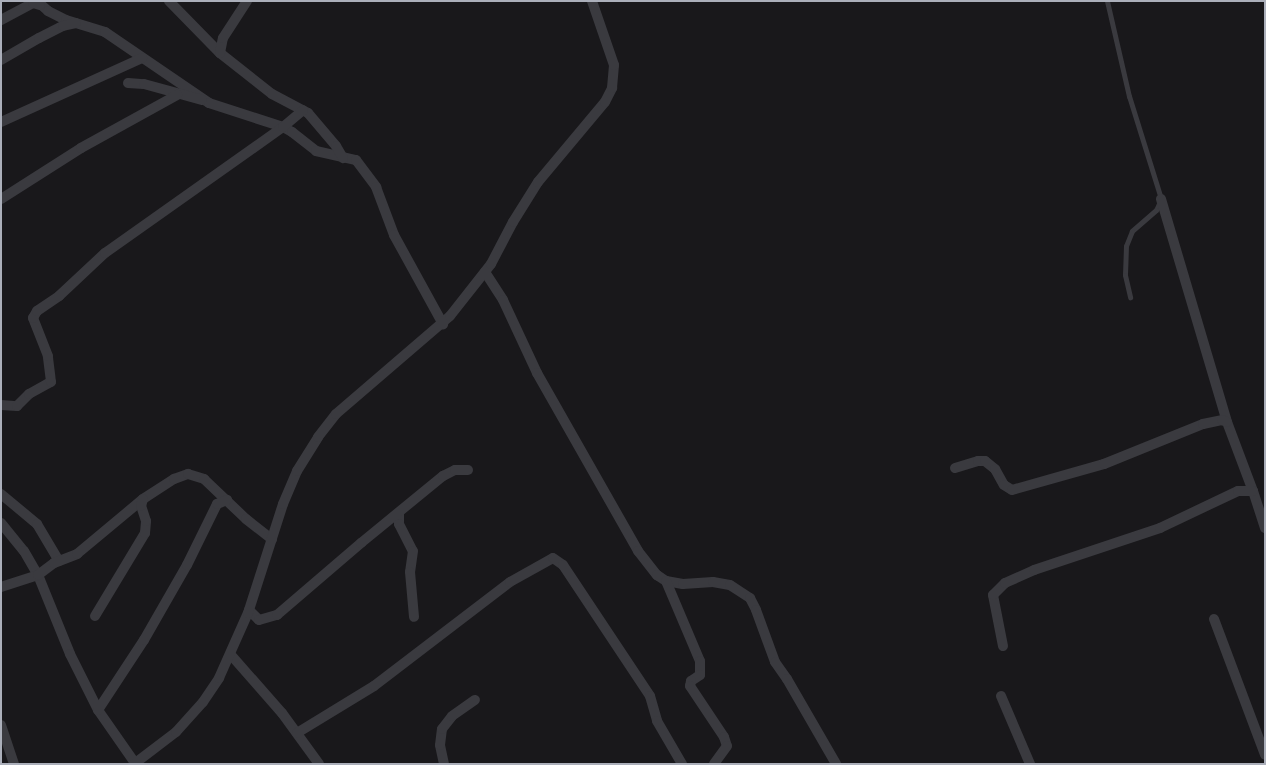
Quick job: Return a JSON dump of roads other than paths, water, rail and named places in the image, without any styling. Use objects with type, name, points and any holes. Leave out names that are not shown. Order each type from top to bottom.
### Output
[{"type":"street","points":[[169,1],[220,54],[272,94],[303,110],[315,120],[336,146],[342,158]]},
{"type":"street","points":[[220,54],[223,38],[247,1]]},
{"type":"street","points":[[1,523],[24,551],[38,575],[70,654],[98,710],[135,764],[165,742],[191,716],[203,702],[231,655],[249,610],[297,471],[330,422],[443,324],[485,272],[538,182],[605,102],[612,88],[614,65],[592,1]]},
{"type":"street","points":[[1,20],[33,3],[38,3],[66,20],[105,32],[142,58],[158,66],[210,103]]},
{"type":"street","points":[[1,60],[55,30],[77,23]]},
{"type":"street","points":[[1,122],[142,58]]},
{"type":"street","points":[[128,84],[144,84],[283,127],[316,152],[356,160],[376,187],[394,235],[443,324]]},
{"type":"street","points":[[1,199],[82,148],[177,95]]},
{"type":"street","points":[[1,405],[17,406],[29,394],[51,382],[48,356],[34,318],[37,311],[65,291],[105,253],[283,127],[303,110]]},
{"type":"street","points":[[1161,199],[1227,422],[1265,528]]},
{"type":"street","points":[[485,272],[503,300],[537,373],[638,551],[657,575],[666,581],[683,584],[713,582],[730,585],[750,598],[775,662],[787,679],[836,764]]},
{"type":"street","points":[[955,468],[984,461],[995,469],[1004,485],[1012,490],[1104,464],[1203,424],[1222,420],[1227,422]]},
{"type":"street","points":[[249,610],[259,620],[277,615],[451,471],[468,470]]},
{"type":"street","points":[[1,587],[38,575],[59,560],[77,554],[144,499],[174,479],[188,474],[204,479],[246,519],[272,539]]},
{"type":"street","points":[[1003,646],[994,595],[1005,583],[1034,570],[1160,528],[1238,491],[1253,491]]},
{"type":"street","points":[[1,494],[37,524],[59,560]]},
{"type":"street","points":[[95,616],[145,532],[146,521],[141,506],[144,499]]},
{"type":"street","points":[[98,710],[144,640],[187,565],[217,504],[227,500]]},
{"type":"street","points":[[399,513],[399,524],[413,551],[410,581],[414,616]]},
{"type":"street","points":[[297,733],[374,686],[510,582],[553,558],[563,565],[650,696],[653,713],[682,764]]},
{"type":"street","points":[[666,581],[700,662],[700,675],[691,681],[690,686],[728,746],[714,764]]},
{"type":"street","points":[[1214,619],[1265,755]]},
{"type":"street","points":[[231,655],[297,733],[319,764]]},
{"type":"street","points":[[1001,696],[1030,764]]},
{"type":"street","points":[[444,764],[440,745],[442,729],[452,716],[475,700]]},
{"type":"street","points":[[1,725],[14,764]]},
{"type":"lane","points":[[1107,1],[1129,96],[1161,199],[1156,210],[1132,230],[1126,246],[1125,275],[1130,297]]}]
